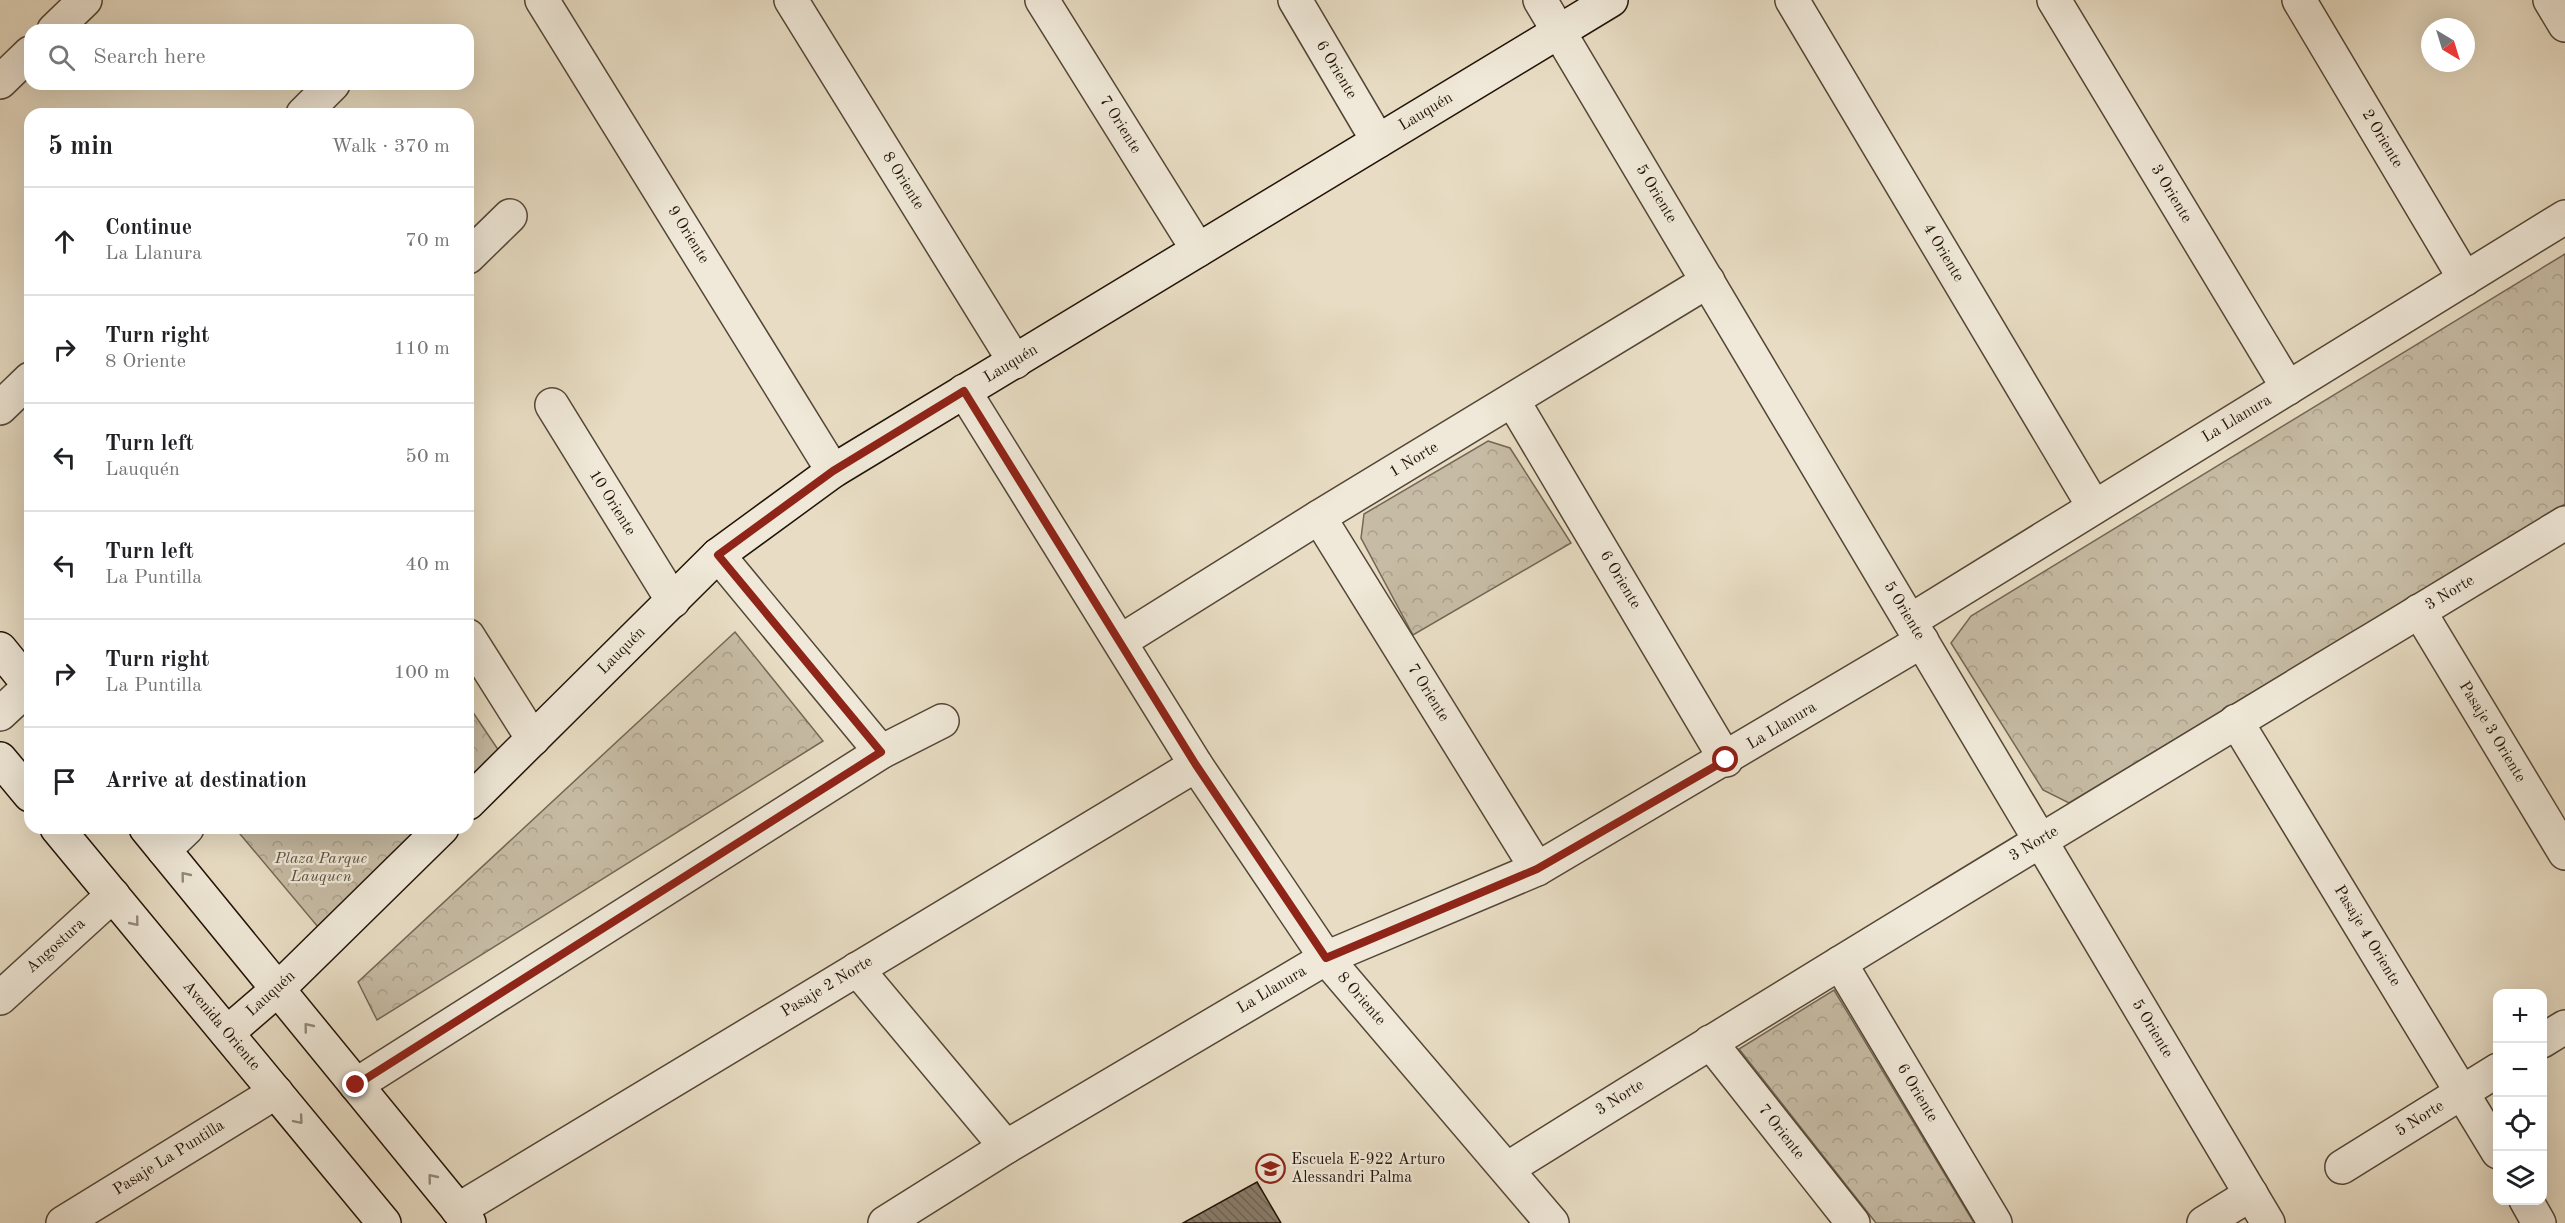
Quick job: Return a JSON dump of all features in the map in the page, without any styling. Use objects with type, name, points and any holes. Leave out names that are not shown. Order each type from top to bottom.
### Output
[{"type":"street","points":[[60,24],[85,0]]},
{"type":"street","name":"9 Oriente","points":[[542,0],[833,471]]},
{"type":"street","name":"8 Oriente","points":[[791,0],[1015,362]]},
{"type":"street","name":"7 Oriente","points":[[1042,0],[1198,250]]},
{"type":"street","name":"6 Oriente","points":[[1295,0],[1378,141]]},
{"type":"street","name":"5 Oriente","points":[[1540,0],[2268,1223]]},
{"type":"street","name":"Lauquén","points":[[474,797],[718,555],[833,471],[1611,0]]},
{"type":"street","name":"4 Oriente","points":[[1792,0],[2094,507]]},
{"type":"street","name":"3 Oriente","points":[[2054,0],[2288,388]]},
{"type":"street","name":"2 Oriente","points":[[2299,0],[2465,279]]},
{"type":"street","points":[[2550,0],[2565,25]]},
{"type":"street","points":[[0,82],[24,59]]},
{"type":"street","points":[[309,108],[327,90]]},
{"type":"street","points":[[474,251],[510,216]]},
{"type":"street","name":"La Llanura","points":[[885,1223],[1006,1148],[1326,958],[1537,869],[1726,760],[2094,507],[2565,217]]},
{"type":"street","name":"1 Norte","points":[[1121,641],[1318,517],[1514,401],[1708,282]]},
{"type":"street","points":[[0,408],[24,385]]},
{"type":"street","name":"8 Oriente","points":[[964,391],[1196,765],[1326,958],[1552,1223]]},
{"type":"street","name":"6 Oriente","points":[[1514,401],[1726,760]]},
{"type":"street","name":"10 Oriente","points":[[552,405],[673,601]]},
{"type":"street","name":"7 Oriente","points":[[1318,517],[1537,869]]},
{"type":"street","name":"3 Norte","points":[[1507,1169],[1710,1042],[2565,523]]},
{"type":"street","points":[[718,555],[881,752]]},
{"type":"street","name":"Pasaje 3 Oriente","points":[[2419,611],[2565,853]]},
{"type":"street","points":[[474,646],[533,740]]},
{"type":"street","points":[[0,649],[24,679]]},
{"type":"street","points":[[0,714],[24,692]]},
{"type":"street","points":[[356,1085],[881,752],[942,721]]},
{"type":"street","name":"Pasaje 4 Oriente","points":[[2236,721],[2497,1151]]},
{"type":"street","points":[[0,759],[24,788]]},
{"type":"street","name":"Pasaje 2 Norte","points":[[463,1216],[857,969],[1196,765]]},
{"type":"street","name":"Avenida Oriente","points":[[62,834],[384,1223]]},
{"type":"street","name":"Lauquén","points":[[227,1033],[278,989],[436,834]]},
{"type":"street","points":[[166,835],[278,989],[463,1216]]},
{"type":"street","name":"Angostura","points":[[0,998],[113,895]]},
{"type":"street","name":"6 Oriente","points":[[1840,963],[1995,1223]]},
{"type":"street","points":[[857,969],[1006,1148]]},
{"type":"street","points":[[2547,1038],[2565,1027]]},
{"type":"street","name":"7 Oriente","points":[[1710,1042],[1853,1223]]},
{"type":"street","name":"5 Norte","points":[[2342,1167],[2493,1073]]},
{"type":"street","name":"Pasaje La Puntilla","points":[[63,1223],[276,1092]]},
{"type":"street","points":[[2204,1223],[2251,1194]]},
{"type":"street","points":[[2529,1205],[2539,1223]]},
{"type":"green space","points":[[2565,254],[2565,504],[2069,803],[2043,790],[1951,643],[1971,616]]},
{"type":"green space","points":[[1488,441],[1510,448],[1571,543],[1413,635],[1361,538],[1364,514]]},
{"type":"green space","points":[[735,632],[823,741],[377,1020],[358,982]]},
{"type":"green space","points":[[474,714],[499,751],[474,775]]},
{"type":"green space","name":"Plaza Parque Lauquen","points":[[240,834],[414,834],[318,927]]},
{"type":"green space","points":[[1834,990],[1974,1223],[1876,1223],[1739,1049]]},
{"type":"building","points":[[1257,1182],[1281,1223],[1183,1223]]},
{"type":"place","name":"Escuela E-922 Arturo Alessandri Palma","points":[[1270,1169]]},
{"type":"route","points":[[356,1085],[881,752],[718,555],[833,471],[964,391],[1196,765],[1326,958],[1537,869],[1726,760]]}]
